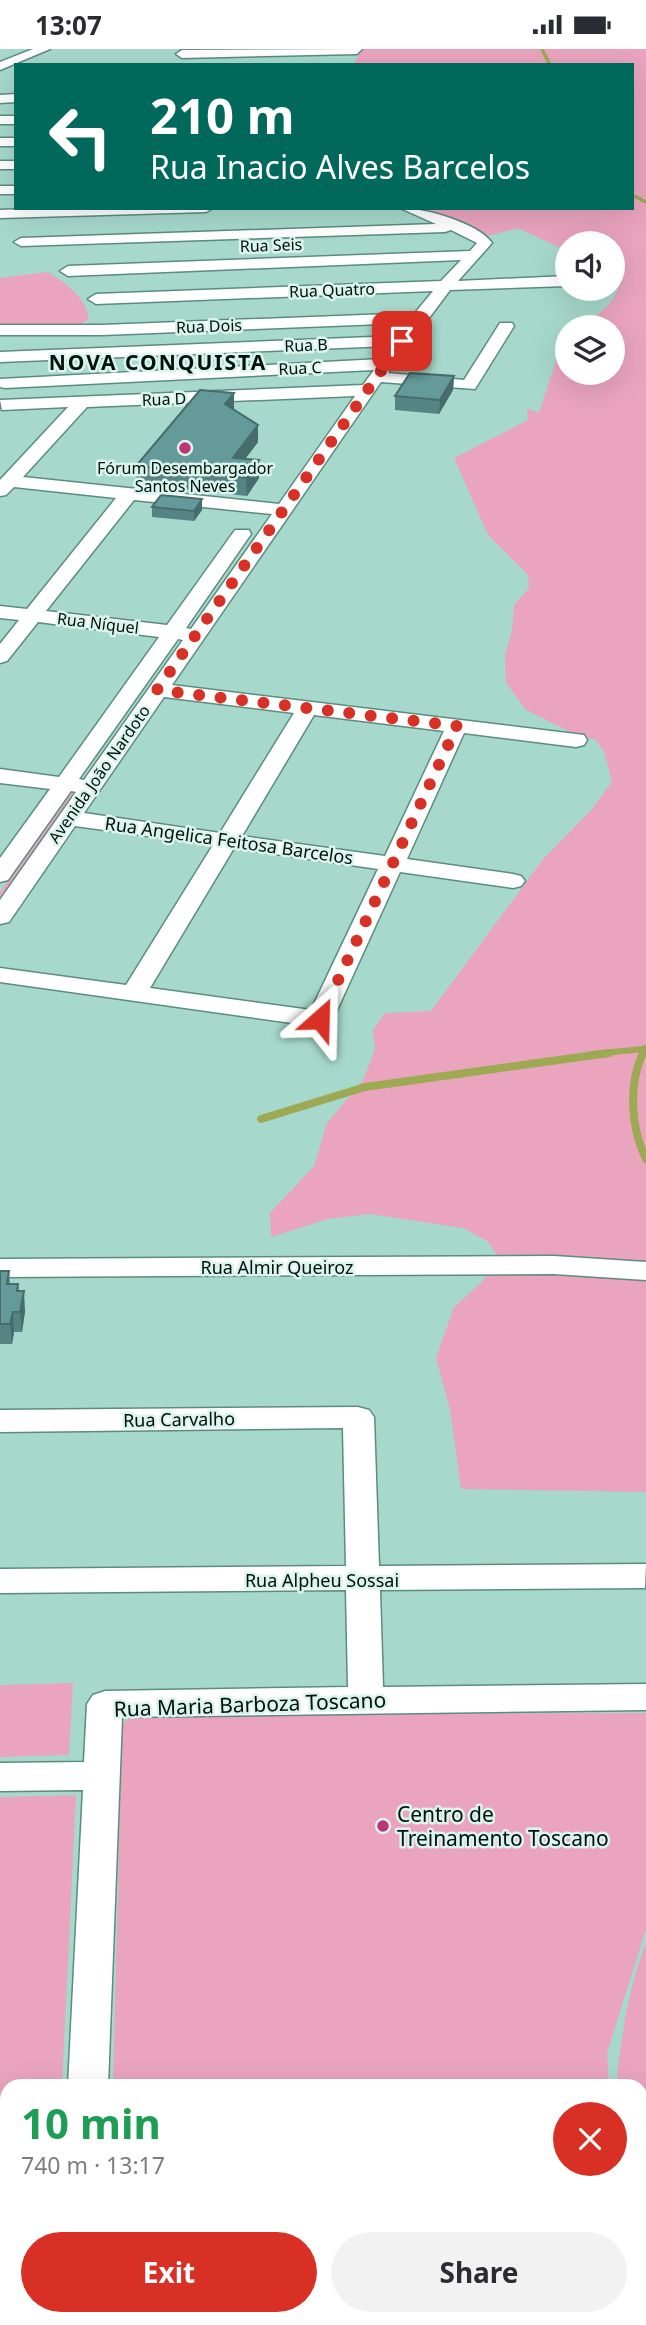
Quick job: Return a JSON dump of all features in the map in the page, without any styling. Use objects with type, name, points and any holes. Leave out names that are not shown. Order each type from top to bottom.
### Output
[{"type":"street","points":[[0,66],[44,49]]},
{"type":"street","points":[[183,56],[358,49]]},
{"type":"street","points":[[0,214],[137,210]]},
{"type":"street","points":[[316,434],[369,381],[445,286],[480,249],[480,236],[412,210]]},
{"type":"street","points":[[102,330],[96,299],[88,284],[15,239],[230,228],[459,227]]},
{"type":"street","points":[[230,228],[259,324]]},
{"type":"street","name":"Rua Seis","points":[[56,263],[241,263],[480,249]]},
{"type":"street","name":"Rua Quatro","points":[[96,299],[555,281]]},
{"type":"street","name":"Rua Dois","points":[[0,330],[102,330],[419,318]]},
{"type":"street","points":[[225,325],[243,395]]},
{"type":"street","points":[[369,381],[468,384],[506,326]]},
{"type":"street","name":"Rua B","points":[[0,358],[402,341]]},
{"type":"street","name":"Rua C","points":[[5,383],[236,371],[369,381]]},
{"type":"street","name":"Rua D","points":[[2,405],[243,395],[369,381]]},
{"type":"street","name":"Avenida João Nardoto","points":[[0,875],[173,632],[369,381]]},
{"type":"street","points":[[5,486],[82,402]]},
{"type":"street","points":[[5,486],[129,494],[271,509]]},
{"type":"street","name":"Avenida João Nardoto","points":[[0,917],[196,635],[271,509],[276,487]]},
{"type":"street","points":[[0,657],[129,494]]},
{"type":"street","name":"Rua Níquel","points":[[0,612],[196,635]]},
{"type":"street","points":[[157,690],[576,740]]},
{"type":"street","points":[[134,993],[308,708]]},
{"type":"street","points":[[0,975],[320,1019],[457,726]]},
{"type":"street","points":[[0,776],[90,787]]},
{"type":"street","name":"Rua Angelica Feitosa Barcelos","points":[[68,818],[513,881]]},
{"type":"street","name":"Rua Almir Queiroz","points":[[0,1269],[555,1265],[646,1272]]},
{"type":"street","name":"Rua Carvalho","points":[[0,1421],[358,1417],[364,1580]]},
{"type":"street","name":"Rua Alpheu Sossai","points":[[0,1581],[645,1576]]},
{"type":"street","points":[[364,1580],[366,1699]]},
{"type":"street","name":"Rua Maria Barboza Toscano","points":[[88,2079],[105,1704],[646,1697]]},
{"type":"street","points":[[0,1777],[101,1776]]},
{"type":"shaded area","points":[[362,49],[646,49],[646,1492],[461,1489],[450,1409],[436,1358],[454,1307],[481,1283],[499,1258],[487,1241],[463,1228],[370,1214],[328,1219],[271,1237],[270,1213],[314,1166],[327,1123],[363,1080],[375,1049],[373,1030],[385,1013],[431,1011],[544,858],[592,809],[612,782],[604,752],[596,740],[570,732],[526,710],[506,683],[505,655],[512,631],[514,605],[529,588],[528,575],[488,535],[454,458],[528,420],[527,408],[539,413],[555,364],[555,385],[625,385],[625,315],[596,315],[611,301],[625,301],[625,231],[555,231],[555,245],[518,228],[487,236],[418,210],[634,210],[634,63],[354,63]]},
{"type":"shaded area","points":[[48,272],[79,297],[89,319],[77,326],[0,332],[0,278]]},
{"type":"shaded area","points":[[70,791],[75,791],[0,899],[0,892]]},
{"type":"shaded area","points":[[73,1683],[69,1755],[0,1757],[0,1685]]},
{"type":"shaded area","name":"Centro de Treinamento Toscano","points":[[646,1713],[646,1929],[607,2053],[609,2079],[113,2079],[122,1723],[135,1715]]},
{"type":"shaded area","points":[[76,1795],[62,2079],[0,2079],[0,1797]]},
{"type":"shaded area","points":[[646,1943],[646,2079],[617,2079],[626,2013]]},
{"type":"building","points":[[410,373],[454,376],[440,400],[395,396]]},
{"type":"building","points":[[200,390],[234,393],[225,404],[258,425],[233,458],[259,460],[246,478],[136,466]]},
{"type":"building","points":[[161,495],[202,499],[194,511],[152,507]]},
{"type":"building","points":[[0,1271],[9,1271],[7,1284],[18,1284],[17,1291],[24,1291],[20,1312],[13,1312],[10,1324],[0,1324]]},
{"type":"waterway","points":[[542,49],[549,63]]},
{"type":"waterway","points":[[634,196],[646,202]]},
{"type":"waterway","points":[[642,1054],[645,1048]]},
{"type":"waterway","points":[[592,1054],[644,1049]]},
{"type":"waterway","points":[[261,1119],[365,1087],[609,1053]]},
{"type":"waterway","points":[[643,1053],[635,1078],[633,1106],[637,1134],[646,1159]]},
{"type":"place","name":"Fórum Desembargador Santos Neves","points":[[185,448]]},
{"type":"place","name":"Centro de Treinamento Toscano","points":[[383,1826]]},
{"type":"district","name":"NOVA CONQUISTA","points":[[158,362]]},
{"type":"route","points":[[320,1019],[457,726],[157,690],[402,341]]}]
